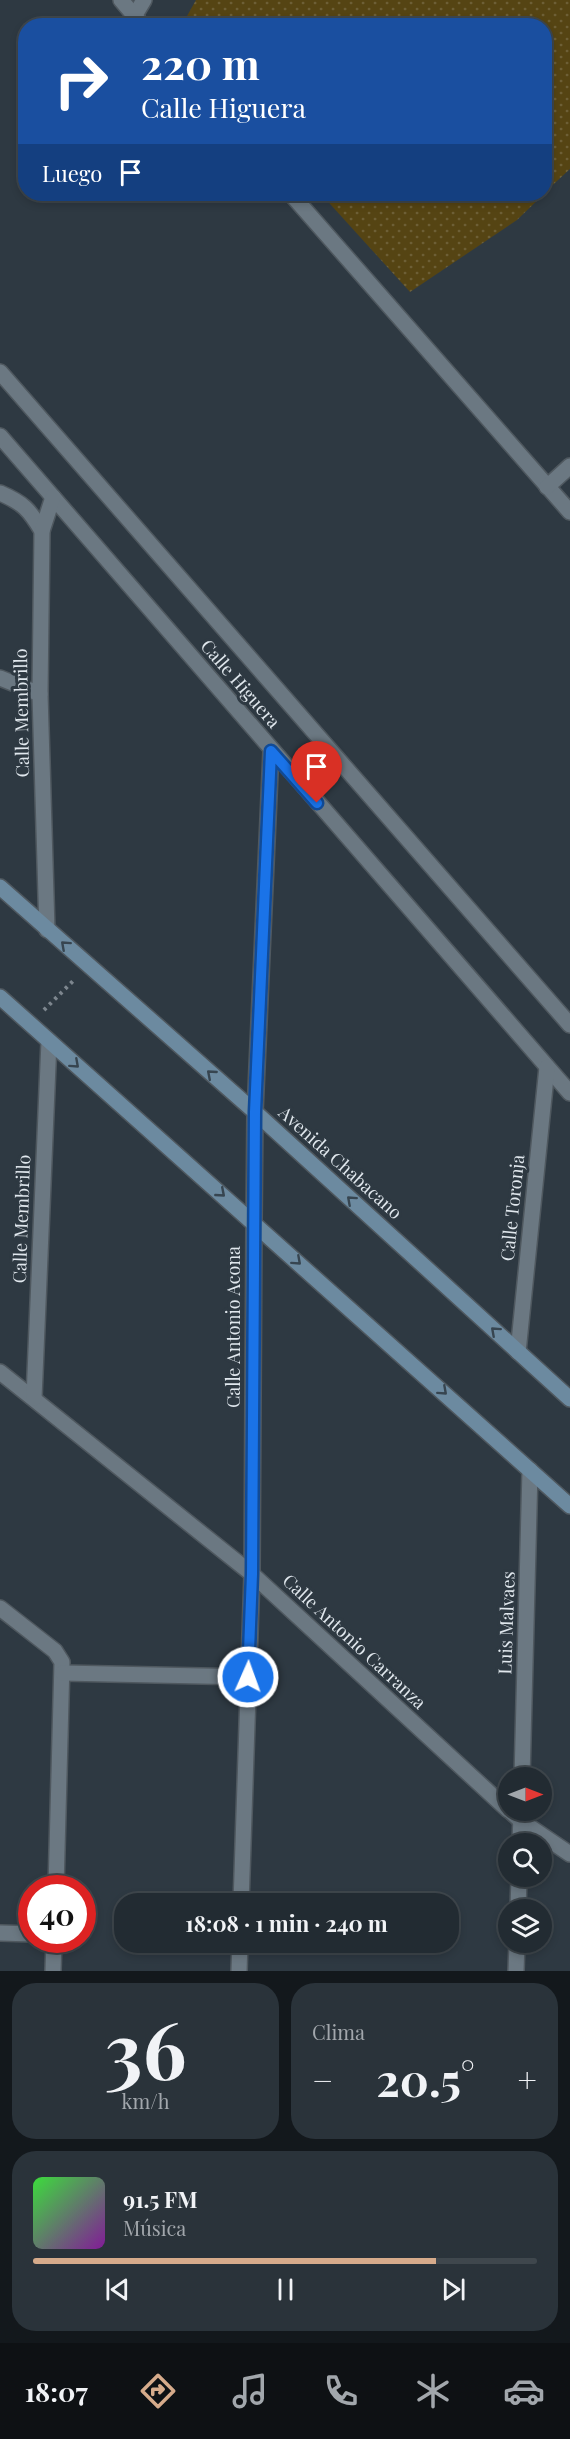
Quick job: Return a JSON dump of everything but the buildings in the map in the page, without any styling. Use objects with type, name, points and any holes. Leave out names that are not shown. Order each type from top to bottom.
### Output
[{"type":"main road","name":"Avenida Chabacano","points":[[0,887],[255,1112],[570,1399]]},
{"type":"main road","points":[[0,997],[570,1506]]},
{"type":"street","points":[[121,0],[137,18]]},
{"type":"street","points":[[140,18],[144,0]]},
{"type":"street","points":[[297,201],[570,512]]},
{"type":"street","name":"Calle Higuera","points":[[0,372],[570,1025]]},
{"type":"street","name":"Calle Higuera","points":[[0,436],[570,1093]]},
{"type":"street","points":[[547,487],[570,466]]},
{"type":"street","points":[[0,493],[20,502],[32,513],[42,531]]},
{"type":"street","name":"Calle Membrillo","points":[[47,930],[40,694],[42,531],[52,498]]},
{"type":"street","points":[[0,678],[40,694]]},
{"type":"street","name":"Calle Antonio Acona","points":[[241,1893],[252,1574],[255,1112],[271,751]]},
{"type":"street","name":"Calle Membrillo","points":[[34,1398],[49,1041]]},
{"type":"street","name":"Calle Toronja","points":[[518,1352],[547,1067]]},
{"type":"street","name":"Calle Antonio Carranza","points":[[0,1372],[252,1574],[498,1800]]},
{"type":"street","name":"Luis Malvaes","points":[[522,1767],[531,1470]]},
{"type":"street","points":[[0,1608],[55,1651],[62,1662],[56,1875]]},
{"type":"street","points":[[63,1673],[248,1677]]},
{"type":"street","name":"Calle Antonio Carranza","points":[[527,1821],[570,1854]]},
{"type":"street","points":[[0,1933],[18,1934]]},
{"type":"street","points":[[53,1971],[54,1953]]},
{"type":"street","points":[[239,1971],[240,1953]]},
{"type":"street","points":[[516,1971],[517,1953]]},
{"type":"path","points":[[29,1024],[89,966]]},
{"type":"shaded area","points":[[196,0],[570,0],[570,169],[552,186],[552,18],[186,18]]},
{"type":"shaded area","points":[[327,201],[537,201],[517,220],[410,292]]},
{"type":"route","points":[[248,1677],[252,1574],[255,1112],[271,751],[317,803]]}]
